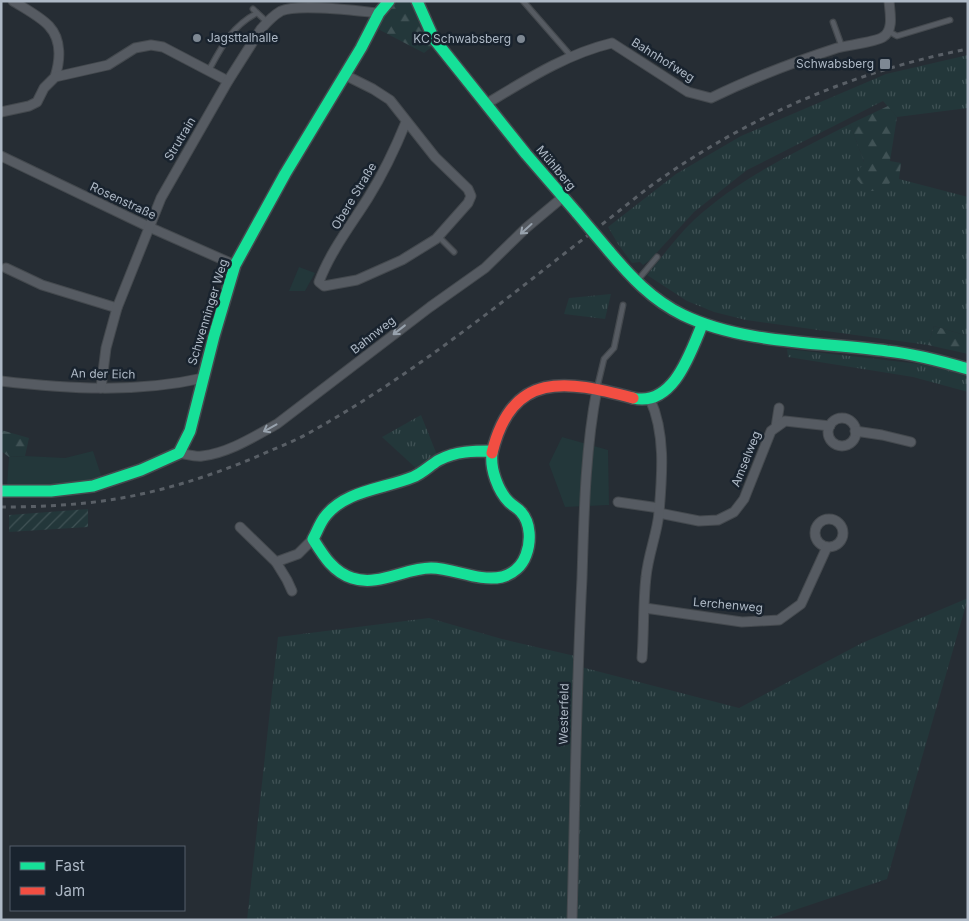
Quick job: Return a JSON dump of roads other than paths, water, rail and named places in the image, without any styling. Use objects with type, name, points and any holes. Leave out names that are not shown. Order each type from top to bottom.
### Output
[{"type":"street","points":[[1,112],[37,102],[44,88],[55,77],[60,60],[56,40],[49,26],[14,1]]},
{"type":"street","name":"Schwenninger Weg","points":[[179,453],[190,431],[235,265],[285,174],[362,48],[379,13],[389,1]]},
{"type":"street","name":"Mühlberg","points":[[417,1],[434,39],[609,251],[622,270],[654,299],[702,325],[748,336],[915,355],[968,369]]},
{"type":"street","points":[[888,31],[891,20],[889,1]]},
{"type":"street","name":"Strutrain","points":[[100,388],[106,348],[117,308],[149,227],[171,179],[228,82],[267,22],[281,11],[296,7],[379,13]]},
{"type":"street","name":"Bahnhofweg","points":[[486,104],[542,70],[588,49],[612,43],[688,92],[711,98],[746,82],[842,47],[882,38],[888,31]]},
{"type":"street","points":[[55,77],[108,65],[134,48],[151,45],[163,47],[209,70],[228,82]]},
{"type":"street","points":[[345,75],[390,100],[435,157],[468,188],[470,196],[468,203],[438,236]]},
{"type":"street","name":"Obere Straße","points":[[406,122],[393,154],[370,196],[324,268],[319,282],[324,286],[357,280],[402,260],[438,236]]},
{"type":"street","name":"Rosenstraße","points":[[1,156],[149,227],[235,265]]},
{"type":"street","name":"Bahnweg","points":[[179,453],[201,457],[220,452],[277,424],[430,307],[485,268],[526,228],[563,197]]},
{"type":"street","points":[[6,268],[42,285],[117,308]]},
{"type":"street","points":[[313,539],[325,560],[340,573],[360,580],[392,577],[429,568],[451,570],[483,577],[502,578],[519,568],[527,553],[530,534],[523,514],[508,500],[492,469],[492,451],[501,427],[515,406],[534,390],[554,386],[580,386],[613,392],[637,400],[650,399],[660,395],[674,381],[696,341],[702,325]]},
{"type":"street","name":"An der Eich","points":[[1,381],[100,388],[178,384],[203,378]]},
{"type":"street","name":"Westerfeld","points":[[572,920],[578,650],[585,508],[592,417],[597,389]]},
{"type":"street","points":[[642,658],[646,576],[659,511],[662,467],[656,412],[650,399]]},
{"type":"street","name":"Amselweg","points":[[776,427],[779,408]]},
{"type":"street","name":"Amselweg","points":[[618,502],[699,521],[718,520],[734,512],[744,499],[771,431],[785,421],[830,426],[835,420],[844,418],[852,422],[856,432]]},
{"type":"street","points":[[830,426],[828,430],[830,439],[837,445],[843,446],[849,443],[853,440],[856,432],[882,434],[910,442]]},
{"type":"street","points":[[276,562],[298,554],[313,539],[325,517],[362,492],[415,476],[441,459],[457,453],[492,451]]},
{"type":"street","points":[[1,491],[51,491],[93,486],[141,470],[179,453]]},
{"type":"street","points":[[240,527],[276,562],[292,591]]},
{"type":"street","name":"Lerchenweg","points":[[645,608],[742,622],[779,620],[801,604],[827,547]]},
{"type":"lane","points":[[524,1],[571,56]]},
{"type":"lane","points":[[209,70],[222,44],[255,11],[267,22]]},
{"type":"lane","points":[[888,31],[897,36],[950,20]]},
{"type":"lane","points":[[833,22],[842,47]]},
{"type":"lane","points":[[438,236],[454,252]]},
{"type":"lane","points":[[636,283],[657,257]]},
{"type":"lane","points":[[597,389],[604,359],[614,348],[622,304]]},
{"type":"railway","points":[[1,507],[74,504],[136,495],[215,473],[307,434],[366,399],[422,361],[505,300],[651,186],[697,155],[733,134],[809,97],[848,82],[887,69],[968,49]]},
{"type":"place","name":"Jagsttalhalle","points":[[197,38]]},
{"type":"place","name":"KC Schwabsberg","points":[[521,39]]},
{"type":"place","name":"Schwabsberg","points":[[885,64]]}]
